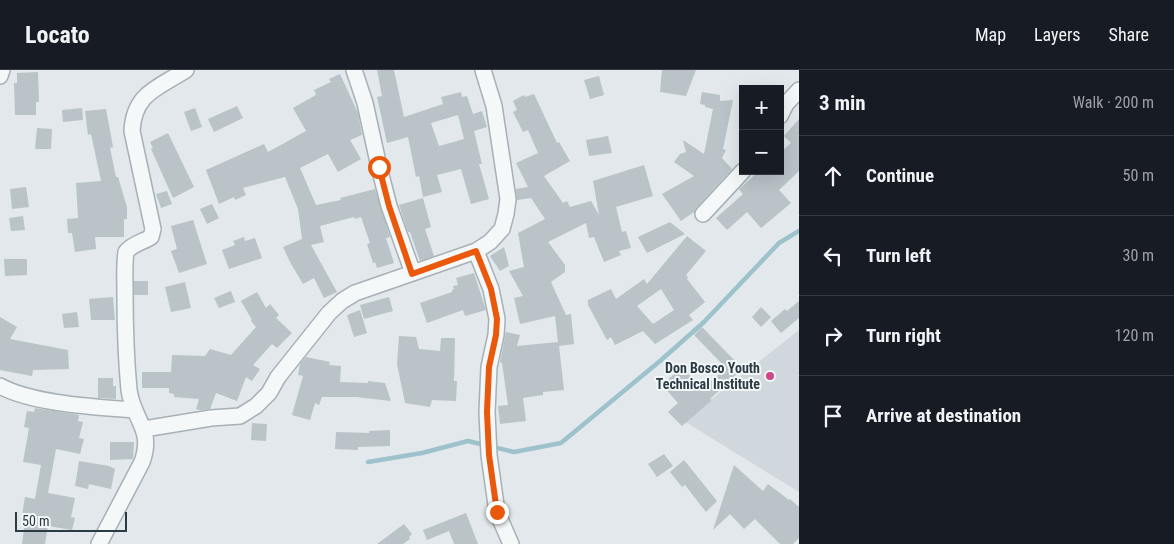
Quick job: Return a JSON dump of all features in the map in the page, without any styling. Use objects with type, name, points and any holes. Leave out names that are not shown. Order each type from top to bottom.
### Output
[{"type":"street","points":[[0,76],[2,70]]},
{"type":"street","points":[[99,544],[146,451],[144,429],[134,410],[130,392],[125,336],[126,252],[130,246],[151,237],[153,228],[132,131],[133,118],[137,105],[146,95],[186,70]]},
{"type":"street","points":[[354,70],[366,103],[389,206],[412,274]]},
{"type":"street","points":[[144,429],[211,418],[240,416],[256,406],[269,393],[278,377],[329,313],[342,300],[355,293],[476,251],[490,242],[502,229],[508,199],[494,106],[484,70]]},
{"type":"street","points":[[784,108],[799,90]]},
{"type":"street","points":[[702,214],[739,175]]},
{"type":"street","points":[[476,251],[491,289],[497,319],[496,335],[489,367],[487,412],[489,455],[497,512],[511,544]]},
{"type":"street","points":[[0,386],[34,398],[93,407],[134,410]]},
{"type":"shaded area","name":"Don Bosco Youth Technical Institute","points":[[799,330],[799,492],[684,421]]},
{"type":"building","points":[[377,70],[394,70],[404,117],[443,104],[441,97],[461,92],[462,97],[467,96],[473,114],[482,111],[487,127],[474,131],[482,164],[479,164],[489,199],[471,204],[461,169],[437,175],[442,192],[423,197],[419,176],[416,177],[408,137],[387,143],[377,97],[382,96]],"holes":[[[458,115],[464,139],[439,146],[431,123]]]},
{"type":"building","points":[[662,70],[696,70],[686,96],[660,92]]},
{"type":"building","points":[[38,72],[39,102],[36,102],[36,115],[15,115],[14,83],[17,83],[17,73]]},
{"type":"building","points":[[340,74],[358,113],[362,135],[350,140],[361,159],[338,172],[328,154],[300,168],[316,205],[341,200],[340,198],[375,189],[390,237],[386,238],[394,263],[377,268],[375,262],[373,263],[367,244],[370,243],[361,217],[355,219],[354,217],[320,226],[324,242],[311,245],[337,292],[324,298],[314,278],[303,284],[283,247],[302,239],[298,209],[285,177],[243,188],[246,195],[235,200],[234,197],[219,204],[206,170],[264,144],[268,152],[306,131],[293,108],[316,95],[314,90],[331,82],[329,79]]},
{"type":"building","points":[[599,76],[604,95],[590,99],[584,80]]},
{"type":"building","points":[[702,92],[720,95],[720,101],[733,100],[723,149],[726,150],[722,158],[732,169],[694,212],[681,221],[662,194],[694,176],[674,162],[680,154],[686,152],[683,140],[704,154],[713,109],[700,104]]},
{"type":"building","points":[[534,94],[557,143],[559,142],[570,161],[544,176],[563,203],[567,201],[570,207],[591,201],[599,215],[593,181],[644,165],[653,196],[616,207],[622,232],[626,231],[631,248],[619,251],[621,255],[604,262],[594,237],[589,238],[586,223],[548,242],[565,265],[565,272],[551,282],[566,315],[571,314],[574,344],[559,346],[564,390],[543,392],[543,395],[523,398],[526,421],[500,424],[498,406],[508,405],[502,363],[500,362],[506,332],[520,335],[517,346],[558,342],[555,316],[520,324],[514,298],[523,296],[509,271],[524,267],[518,233],[545,219],[531,198],[517,200],[516,189],[528,187],[516,163],[538,153],[528,130],[523,132],[513,112],[517,110],[513,101],[524,95],[525,97]]},
{"type":"building","points":[[237,106],[243,118],[214,132],[208,119]]},
{"type":"building","points":[[82,108],[83,120],[63,122],[62,110]]},
{"type":"building","points":[[195,108],[202,127],[191,131],[184,112]]},
{"type":"building","points":[[106,109],[113,147],[110,148],[116,177],[118,177],[127,207],[127,219],[124,219],[124,237],[95,237],[96,249],[75,252],[72,233],[68,233],[67,219],[78,218],[76,183],[101,181],[91,134],[88,135],[85,111]]},
{"type":"building","points":[[799,119],[799,171],[779,190],[791,203],[761,228],[747,212],[727,230],[716,218],[743,194],[739,189],[755,175],[784,175],[784,149],[791,143],[784,136]]},
{"type":"building","points":[[37,128],[52,129],[51,149],[35,149]]},
{"type":"building","points":[[168,133],[194,187],[173,198],[151,149],[153,148],[150,142]]},
{"type":"building","points":[[608,136],[612,153],[589,156],[586,140]]},
{"type":"building","points":[[26,187],[29,207],[12,209],[10,189]]},
{"type":"building","points":[[167,191],[172,204],[161,208],[156,194]]},
{"type":"building","points":[[423,198],[431,227],[425,229],[434,256],[420,261],[399,205]]},
{"type":"building","points":[[212,204],[219,218],[207,224],[200,209]]},
{"type":"building","points":[[23,216],[25,230],[11,231],[9,218]]},
{"type":"building","points":[[193,220],[207,264],[179,273],[171,251],[177,249],[171,226]]},
{"type":"building","points":[[670,222],[685,234],[647,253],[638,237]]},
{"type":"building","points":[[687,236],[706,251],[686,275],[705,302],[689,315],[693,320],[655,344],[643,331],[615,345],[611,337],[607,340],[588,305],[588,300],[611,289],[616,299],[644,279],[647,284]],"holes":[[[661,289],[674,310],[653,324],[637,306]]]},
{"type":"building","points":[[244,237],[245,241],[255,238],[262,258],[229,269],[222,250],[235,245],[233,241]]},
{"type":"building","points":[[504,247],[509,266],[500,271],[490,256]]},
{"type":"building","points":[[4,259],[27,259],[27,275],[5,276]]},
{"type":"building","points":[[474,273],[486,310],[465,316],[463,310],[427,323],[420,303],[452,292],[453,286],[458,285],[456,278]]},
{"type":"building","points":[[134,281],[148,281],[148,295],[134,295]]},
{"type":"building","points":[[185,282],[191,308],[171,312],[165,287]]},
{"type":"building","points":[[231,291],[235,302],[219,308],[214,298]]},
{"type":"building","points":[[257,292],[266,308],[270,304],[279,315],[276,318],[292,333],[277,348],[272,344],[253,365],[260,369],[252,381],[246,377],[237,401],[216,393],[210,409],[200,410],[196,409],[199,399],[174,397],[174,394],[169,393],[169,388],[142,388],[142,372],[171,372],[172,355],[205,356],[210,349],[231,355],[256,327],[241,301]]},
{"type":"building","points":[[113,297],[115,320],[91,320],[89,299]]},
{"type":"building","points":[[389,297],[393,311],[364,319],[360,305]]},
{"type":"building","points":[[799,301],[799,318],[781,333],[771,321],[785,309],[787,311]]},
{"type":"building","points":[[761,307],[771,317],[761,327],[752,317]]},
{"type":"building","points":[[360,310],[367,333],[354,337],[347,315]]},
{"type":"building","points":[[77,312],[79,327],[64,328],[62,314]]},
{"type":"building","points":[[0,317],[17,327],[10,339],[68,350],[69,369],[33,370],[32,376],[0,370]]},
{"type":"building","points":[[702,327],[737,363],[733,366],[738,373],[710,399],[712,400],[682,426],[668,412],[678,403],[662,385],[682,367],[702,389],[726,368],[694,335]]},
{"type":"building","points":[[399,336],[416,337],[419,349],[440,351],[441,338],[455,338],[454,381],[457,381],[456,401],[432,400],[430,407],[405,403],[397,364]]},
{"type":"building","points":[[306,357],[330,362],[329,365],[341,366],[340,382],[368,383],[368,381],[385,383],[391,401],[356,397],[322,397],[319,405],[315,403],[310,420],[292,415],[303,376],[298,375],[300,364]]},
{"type":"building","points":[[98,378],[113,378],[113,386],[116,386],[116,399],[98,398]]},
{"type":"building","points":[[35,408],[79,415],[78,421],[83,422],[79,438],[84,439],[80,454],[56,449],[48,493],[75,498],[71,517],[75,518],[72,530],[48,526],[45,544],[22,544],[26,515],[22,515],[25,497],[35,499],[41,465],[23,462],[29,428],[24,427],[27,411],[34,412]]},
{"type":"building","points":[[252,423],[267,424],[266,441],[251,440]]},
{"type":"building","points":[[390,430],[390,446],[358,447],[358,450],[335,449],[336,432],[369,433],[369,431]]},
{"type":"building","points":[[110,442],[134,442],[133,459],[110,460]]},
{"type":"building","points":[[664,454],[673,466],[657,477],[648,464]]},
{"type":"building","points":[[684,460],[717,501],[706,512],[685,485],[682,487],[670,472]]},
{"type":"building","points":[[79,461],[109,466],[115,469],[111,489],[89,484],[88,489],[75,486]]},
{"type":"building","points":[[734,465],[763,491],[768,484],[799,507],[799,538],[793,544],[780,544],[755,519],[744,529],[730,514],[713,530]]},
{"type":"building","points":[[466,513],[478,544],[454,544],[449,531],[427,540],[423,530]]},
{"type":"building","points":[[404,524],[412,534],[409,537],[410,539],[403,544],[377,544]]},
{"type":"waterway","points":[[368,462],[422,453],[468,441],[514,452],[561,443],[704,322],[779,243],[799,231]]},
{"type":"place","name":"Don Bosco Youth Technical Institute","points":[[770,376]]},
{"type":"route","points":[[379,167],[389,206],[412,274],[476,251],[491,289],[497,319],[496,335],[489,367],[487,412],[489,455],[497,512]]}]
